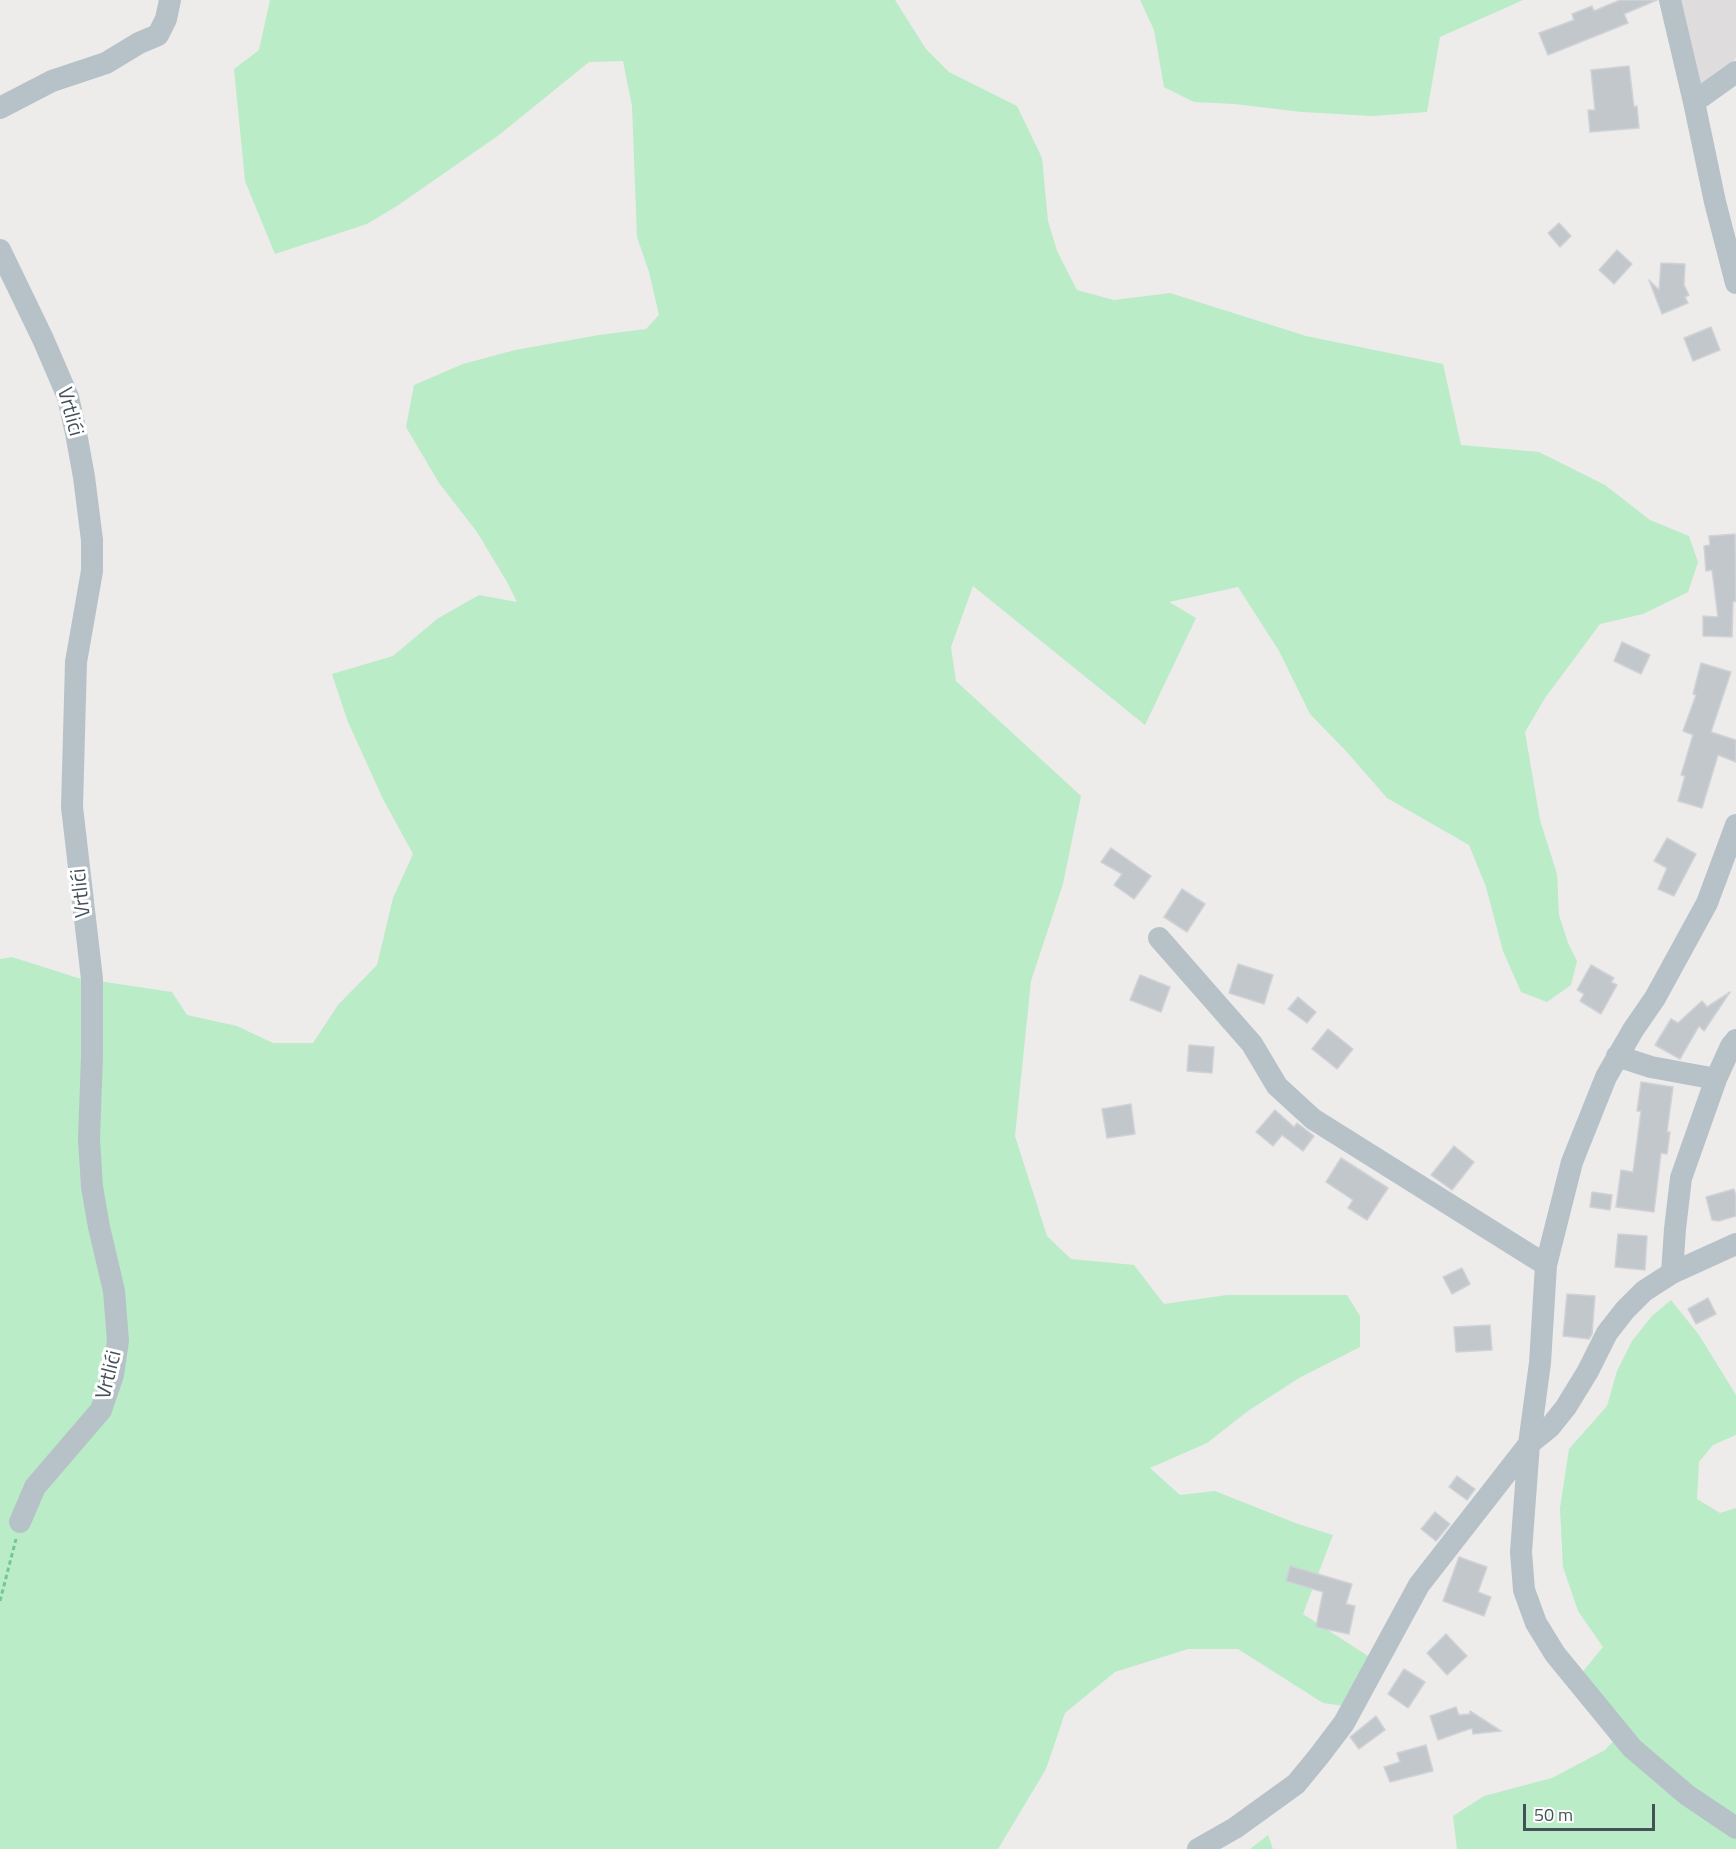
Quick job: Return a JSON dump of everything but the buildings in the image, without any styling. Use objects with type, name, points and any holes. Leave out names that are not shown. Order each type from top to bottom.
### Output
[{"type":"street","points":[[0,108],[51,81],[106,63],[139,43],[158,35],[166,19],[170,0]]},
{"type":"street","points":[[1670,0],[1714,202],[1736,283]]},
{"type":"street","points":[[1694,102],[1736,72]]},
{"type":"street","name":"Vrtlići","points":[[0,250],[68,397],[78,444],[92,540],[92,571],[76,662],[72,807],[92,979],[89,1139],[92,1187],[114,1291],[118,1341],[113,1375],[100,1410],[34,1487],[20,1522]]},
{"type":"street","points":[[1736,825],[1707,903],[1655,998],[1606,1077],[1572,1162],[1546,1264],[1540,1363],[1528,1444],[1521,1552],[1524,1590],[1536,1623],[1555,1654],[1632,1748],[1687,1795],[1736,1828]]},
{"type":"street","points":[[1159,938],[1252,1044],[1277,1086],[1313,1119],[1546,1264]]},
{"type":"street","points":[[1672,1273],[1674,1229],[1681,1178],[1716,1079],[1731,1046],[1736,1041]]},
{"type":"street","points":[[1617,1056],[1651,1067],[1716,1079]]},
{"type":"street","points":[[1198,1849],[1235,1828],[1296,1784],[1344,1723],[1419,1585],[1528,1444],[1550,1427],[1566,1407],[1608,1333],[1625,1310],[1644,1291],[1672,1273],[1736,1244]]},
{"type":"path","points":[[0,1601],[20,1522]]},
{"type":"shaded area","points":[[1681,0],[1736,0],[1736,58],[1721,75],[1702,85],[1696,77]]},
{"type":"green space","points":[[270,0],[895,0],[926,49],[949,72],[1017,106],[1042,158],[1048,221],[1057,251],[1077,290],[1114,300],[1170,293],[1306,336],[1443,364],[1461,445],[1539,452],[1605,485],[1650,520],[1689,536],[1698,562],[1688,592],[1643,614],[1600,624],[1545,698],[1525,732],[1540,820],[1557,874],[1559,915],[1568,943],[1577,961],[1571,985],[1547,1002],[1521,992],[1503,951],[1486,887],[1469,845],[1387,798],[1310,714],[1279,651],[1238,587],[1169,602],[1196,618],[1145,725],[973,586],[951,647],[956,681],[1081,796],[1063,884],[1031,981],[1015,1136],[1047,1236],[1071,1259],[1134,1265],[1164,1304],[1227,1295],[1347,1295],[1360,1316],[1360,1347],[1299,1378],[1248,1411],[1207,1443],[1150,1468],[1180,1495],[1215,1491],[1298,1524],[1333,1535],[1303,1614],[1385,1667],[1358,1708],[1323,1703],[1238,1649],[1188,1649],[1115,1672],[1065,1713],[1046,1769],[998,1849],[0,1849],[0,959],[12,957],[78,978],[172,992],[187,1015],[237,1026],[273,1043],[313,1043],[338,1005],[377,965],[393,898],[413,854],[383,799],[348,722],[332,674],[393,656],[437,619],[479,595],[517,602],[477,532],[439,483],[406,427],[414,385],[463,364],[515,350],[646,329],[659,315],[649,272],[637,237],[632,106],[623,61],[589,62],[499,135],[397,206],[367,224],[275,254],[245,181],[234,69],[259,50]]},
{"type":"green space","points":[[1140,0],[1523,0],[1440,37],[1427,112],[1372,116],[1194,102],[1164,87],[1154,30]]},
{"type":"green space","points":[[1671,1300],[1699,1335],[1736,1395],[1736,1435],[1713,1445],[1699,1462],[1697,1499],[1720,1513],[1736,1508],[1736,1849],[1457,1849],[1453,1816],[1484,1796],[1552,1778],[1605,1750],[1621,1733],[1575,1681],[1603,1647],[1578,1611],[1563,1567],[1560,1508],[1569,1449],[1607,1406],[1617,1371],[1632,1341],[1652,1316]]},
{"type":"green space","points":[[1268,1835],[1273,1849],[1250,1849]]}]
